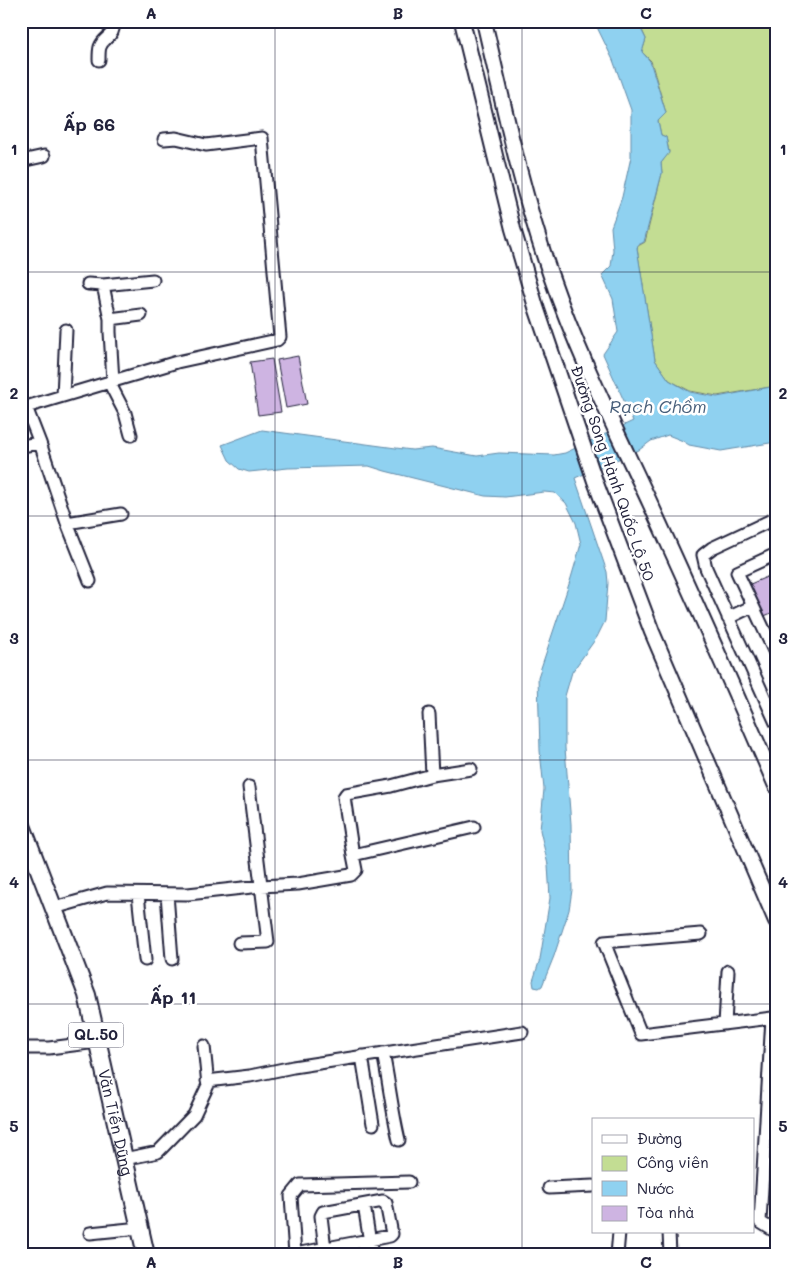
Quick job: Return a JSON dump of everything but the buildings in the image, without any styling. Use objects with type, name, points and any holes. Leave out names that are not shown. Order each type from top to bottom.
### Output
[{"type":"highway","name":"Văn Tiến Dũng","points":[[21,823],[86,995],[146,1255]]},
{"type":"main road","name":"Đường Song Hành Quốc Lộ 50","points":[[462,21],[512,230],[595,481],[658,648],[776,921]]},
{"type":"main road","name":"Đường Song Hành Quốc Lộ 50","points":[[484,21],[523,185],[541,247],[574,336],[714,642],[776,786]]},
{"type":"street","points":[[99,60],[100,47],[111,35],[114,26],[113,21]]},
{"type":"street","points":[[90,581],[67,524],[26,407],[177,362],[277,340],[280,337],[262,138],[206,145],[176,138],[164,139]]},
{"type":"street","points":[[21,161],[44,156]]},
{"type":"street","points":[[88,284],[103,285],[153,280]]},
{"type":"street","points":[[103,285],[110,319],[111,382],[125,413],[131,435]]},
{"type":"street","points":[[110,319],[142,316]]},
{"type":"street","points":[[62,396],[66,330]]},
{"type":"street","points":[[21,446],[40,443]]},
{"type":"street","points":[[67,524],[121,514]]},
{"type":"street","points":[[776,518],[712,548],[703,555],[706,568],[728,618],[772,703],[776,723]]},
{"type":"street","points":[[776,554],[737,572],[776,655]]},
{"type":"street","points":[[728,618],[753,606]]},
{"type":"street","points":[[429,714],[432,775]]},
{"type":"street","points":[[54,908],[107,893],[188,894],[298,884],[351,875],[356,870],[344,797],[346,794],[391,786],[432,775],[471,769]]},
{"type":"street","points":[[239,943],[268,942],[249,788]]},
{"type":"street","points":[[353,855],[474,827]]},
{"type":"street","points":[[138,894],[145,960]]},
{"type":"street","points":[[167,894],[172,959]]},
{"type":"street","points":[[701,934],[604,942],[641,1034],[772,1018],[759,1151],[757,1209],[760,1222],[776,1232]]},
{"type":"street","points":[[725,1024],[728,971]]},
{"type":"street","points":[[207,1081],[250,1076],[293,1066],[522,1032]]},
{"type":"street","points":[[21,1048],[49,1048],[97,1042]]},
{"type":"street","points":[[124,1159],[158,1152],[194,1115],[208,1085],[204,1046]]},
{"type":"street","points":[[383,1053],[390,1086],[392,1111],[399,1140]]},
{"type":"street","points":[[362,1056],[373,1124]]},
{"type":"street","points":[[325,1249],[323,1212],[385,1202],[392,1234],[390,1236],[369,1241],[325,1249],[295,1254],[291,1196],[300,1185],[409,1182]]},
{"type":"street","points":[[549,1188],[592,1186]]},
{"type":"street","points":[[364,1205],[372,1255]]},
{"type":"street","points":[[90,1233],[140,1228]]},
{"type":"street","points":[[617,1255],[619,1234]]},
{"type":"street","points":[[669,1234],[670,1255]]},
{"type":"green space","points":[[638,21],[776,21],[776,386],[717,396],[690,391],[669,380],[655,360],[637,249],[638,246],[645,242],[662,173],[661,163],[669,152],[666,137],[661,135],[658,121],[666,113],[651,61],[642,52],[646,39]]},
{"type":"water","name":"Rạch Chồm","points":[[594,21],[637,21],[646,39],[642,52],[650,61],[666,113],[658,121],[661,135],[666,137],[669,153],[661,163],[662,173],[644,242],[638,245],[637,248],[655,360],[669,380],[690,392],[717,397],[776,386],[776,442],[721,451],[689,445],[668,435],[651,441],[639,450],[575,478],[607,572],[608,583],[605,621],[597,637],[572,672],[565,696],[565,748],[571,824],[572,890],[569,910],[554,956],[542,986],[539,988],[534,987],[533,981],[540,959],[550,898],[548,865],[540,830],[544,789],[540,751],[538,677],[581,544],[576,523],[566,503],[555,493],[544,492],[505,497],[485,496],[369,466],[288,468],[249,472],[239,469],[229,460],[222,445],[262,430],[412,450],[432,448],[477,456],[499,453],[554,455],[565,453],[633,421],[603,354],[618,332],[613,299],[602,275],[611,266],[613,250],[611,227],[622,197],[631,157],[631,110],[613,60]]},
{"type":"district","name":"Ấp 66","points":[[89,125]]},
{"type":"district","name":"Ấp 11","points":[[173,998]]}]
